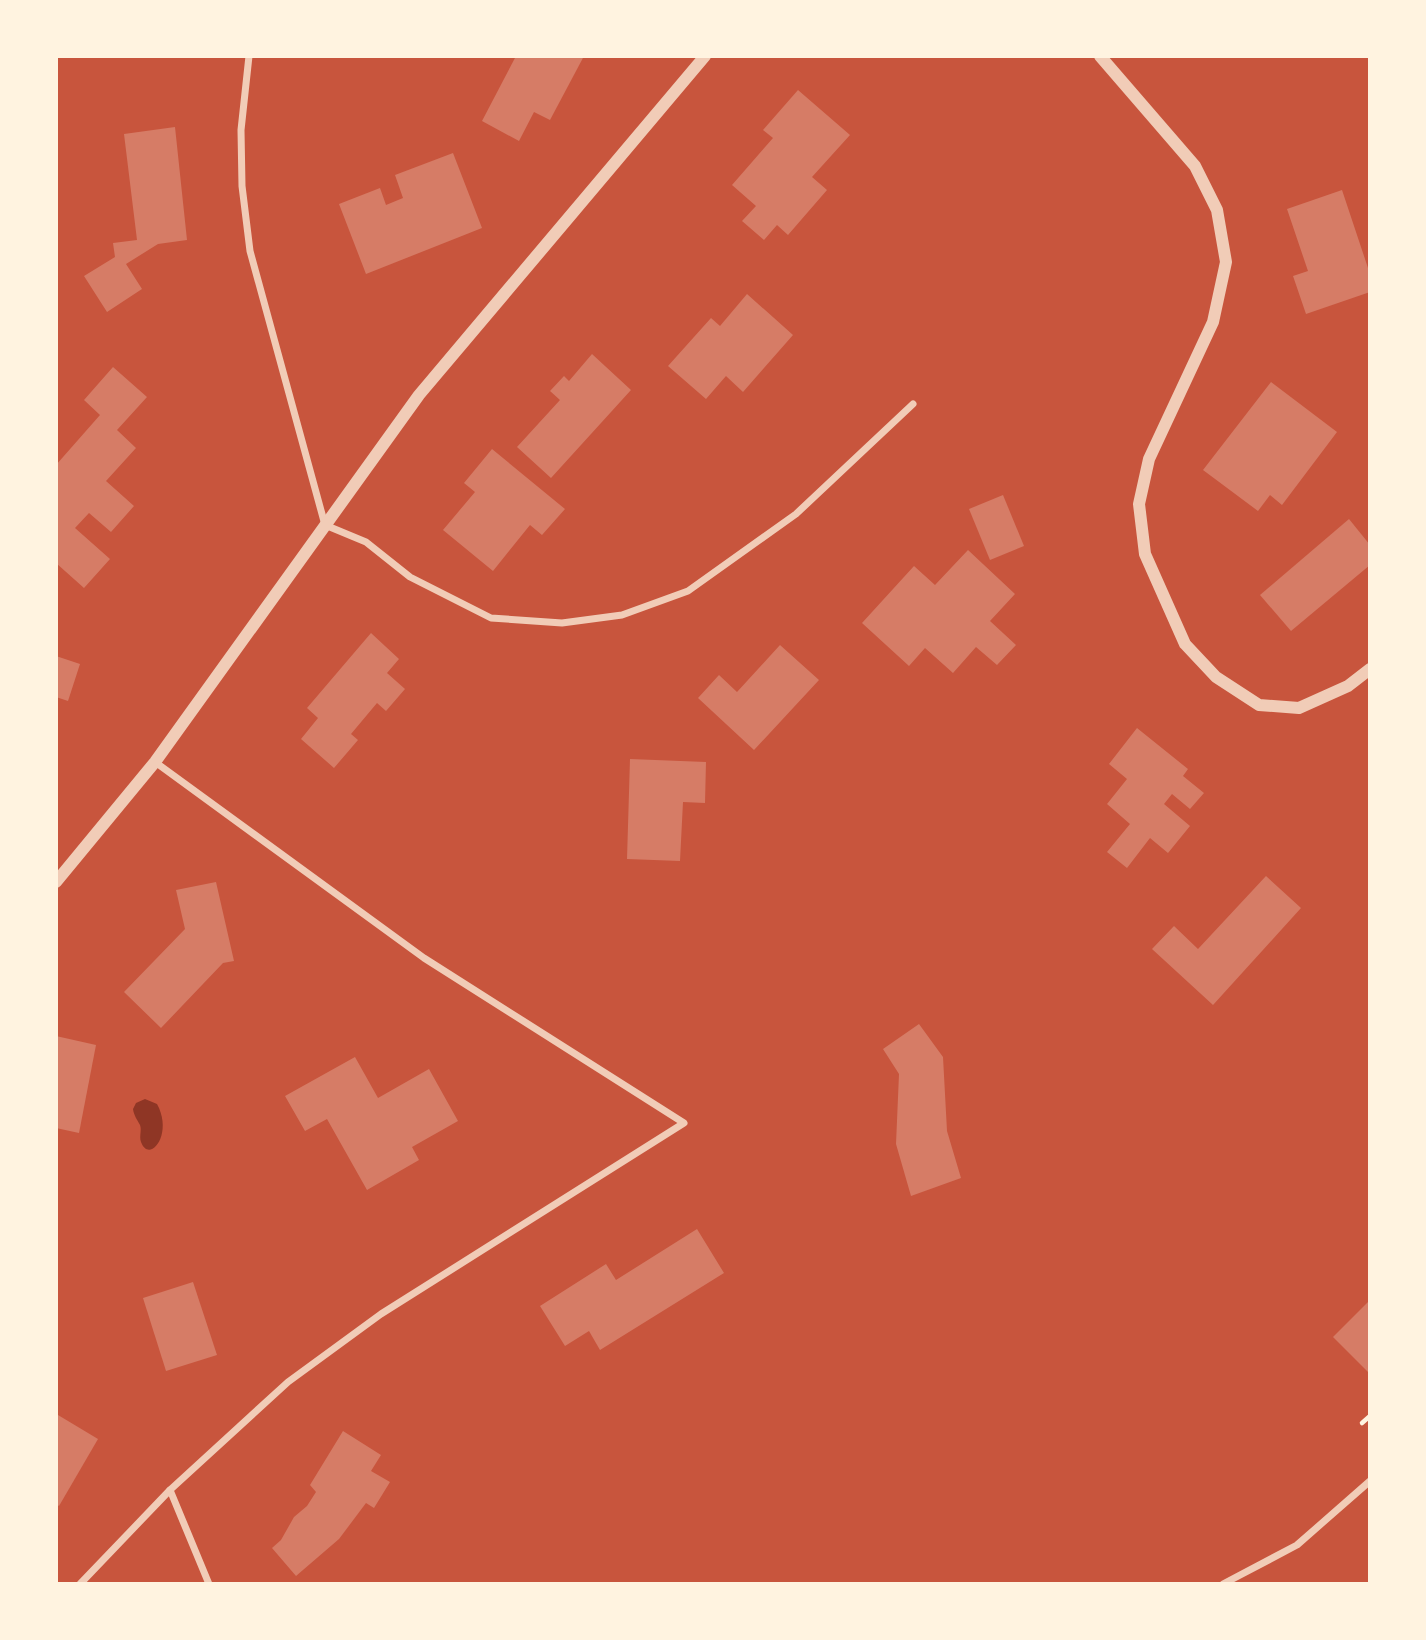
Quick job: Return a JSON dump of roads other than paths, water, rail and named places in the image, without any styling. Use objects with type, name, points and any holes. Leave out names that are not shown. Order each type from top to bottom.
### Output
[{"type":"street","points":[[249,56],[241,130],[242,186],[250,251],[325,525]]},
{"type":"street","points":[[56,882],[101,824],[155,762],[419,395],[705,56]]},
{"type":"street","points":[[1100,56],[1195,166],[1217,210],[1226,262],[1213,322],[1149,459],[1139,504],[1145,554],[1185,644],[1216,677],[1259,705],[1299,708],[1348,686],[1370,669]]},
{"type":"street","points":[[325,525],[366,542],[410,577],[491,618],[562,623],[622,615],[688,591],[785,521],[913,404]]},
{"type":"street","points":[[80,1584],[170,1490],[288,1382],[381,1314],[684,1123],[424,958],[155,762]]},
{"type":"street","points":[[1223,1584],[1297,1545],[1370,1481]]},
{"type":"street","points":[[170,1490],[209,1584]]}]
